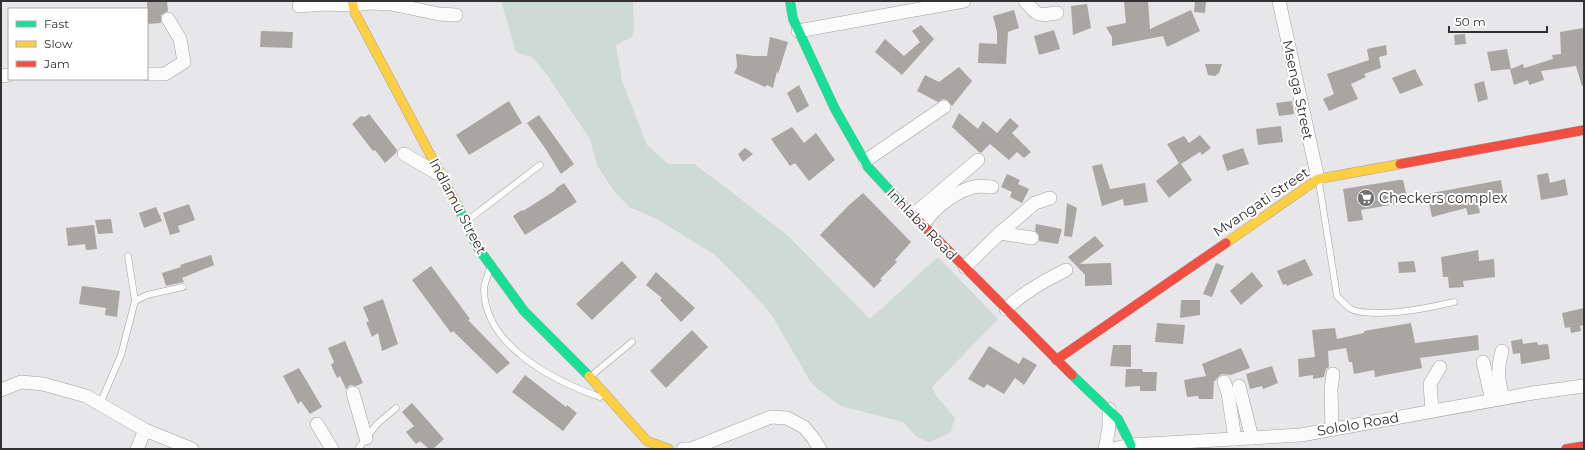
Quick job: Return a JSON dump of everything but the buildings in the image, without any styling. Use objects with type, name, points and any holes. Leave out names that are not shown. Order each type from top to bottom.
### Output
[{"type":"street","name":"Inhlaba Road","points":[[790,1],[793,18],[798,31],[835,108],[868,167],[1056,360],[1109,409],[1118,419],[1131,445]]},
{"type":"street","points":[[798,31],[964,1]]},
{"type":"street","points":[[1025,1],[1036,13],[1041,16],[1057,13]]},
{"type":"street","name":"Msenga Street","points":[[1279,1],[1318,179]]},
{"type":"street","points":[[298,6],[353,3],[391,4],[439,14],[456,15]]},
{"type":"street","name":"Indlamu Street","points":[[353,3],[356,13],[466,221],[478,248],[524,311],[590,377],[647,441],[669,449]]},
{"type":"street","points":[[148,74],[165,74],[184,62],[180,39],[168,19]]},
{"type":"street","points":[[865,161],[944,107]]},
{"type":"street","name":"Mvangati Street","points":[[1056,360],[1318,179],[1584,130]]},
{"type":"street","points":[[404,154],[442,176]]},
{"type":"street","points":[[914,215],[978,160]]},
{"type":"street","points":[[923,225],[931,214],[943,203],[959,193],[979,186],[992,188]]},
{"type":"street","points":[[965,267],[1000,233],[1035,203],[1050,198]]},
{"type":"street","points":[[1000,233],[1032,238]]},
{"type":"street","points":[[1006,309],[1019,297],[1041,282],[1066,270]]},
{"type":"street","points":[[1497,399],[1498,363],[1502,351]]},
{"type":"street","points":[[1483,362],[1497,399]]},
{"type":"street","points":[[1432,411],[1430,384],[1440,367]]},
{"type":"street","points":[[1332,429],[1331,389],[1333,374]]},
{"type":"street","points":[[1,390],[21,382],[43,384],[86,396],[145,430],[192,449]]},
{"type":"street","points":[[1224,382],[1228,393],[1234,439]]},
{"type":"street","points":[[1239,386],[1252,438]]},
{"type":"street","name":"Sololo Road","points":[[1112,449],[1131,445],[1301,435],[1497,399],[1584,386]]},
{"type":"street","points":[[353,393],[366,438]]},
{"type":"street","points":[[1106,449],[1109,427],[1109,409]]},
{"type":"street","points":[[684,449],[691,449],[771,417],[787,418],[804,427],[820,449]]},
{"type":"street","points":[[317,424],[332,449]]},
{"type":"street","points":[[137,449],[145,430]]},
{"type":"street","points":[[1566,449],[1584,446]]},
{"type":"lane","points":[[466,221],[540,165]]},
{"type":"lane","points":[[1318,179],[1337,296],[1344,303],[1352,309],[1362,312],[1394,313],[1422,310],[1454,302]]},
{"type":"lane","points":[[100,404],[121,354],[135,301],[128,256]]},
{"type":"lane","points":[[491,266],[484,289],[486,306],[495,326],[513,348],[534,365],[570,386],[610,401]]},
{"type":"lane","points":[[135,301],[147,295],[183,287]]},
{"type":"lane","points":[[590,377],[632,342]]},
{"type":"lane","points":[[358,449],[377,424],[396,408]]},
{"type":"shaded area","points":[[501,1],[633,1],[634,29],[632,37],[616,45],[622,81],[647,145],[668,164],[694,164],[788,236],[870,319],[938,257],[998,319],[932,387],[937,397],[955,418],[950,433],[929,442],[917,437],[903,422],[841,406],[819,390],[810,381],[774,319],[763,304],[715,255],[657,219],[629,207],[613,190],[597,165],[590,139],[547,75],[532,57],[516,52]]},
{"type":"traffic: fast","points":[[790,1],[793,19],[835,109],[868,167],[903,205]]},
{"type":"traffic: fast","points":[[457,205],[478,248],[524,311],[589,376]]},
{"type":"traffic: fast","points":[[1072,375],[1118,419],[1131,445]]},
{"type":"traffic: slow","points":[[352,1],[355,13],[457,205]]},
{"type":"traffic: slow","points":[[1226,243],[1318,179],[1400,164]]},
{"type":"traffic: slow","points":[[589,376],[647,441],[669,449]]},
{"type":"traffic: jam","points":[[1400,164],[1584,130]]},
{"type":"traffic: jam","points":[[903,205],[1072,375]]},
{"type":"traffic: jam","points":[[1056,360],[1226,243]]},
{"type":"traffic: jam","points":[[1566,449],[1584,446]]},
{"type":"place","name":"Checkers complex","points":[[1366,198]]}]
